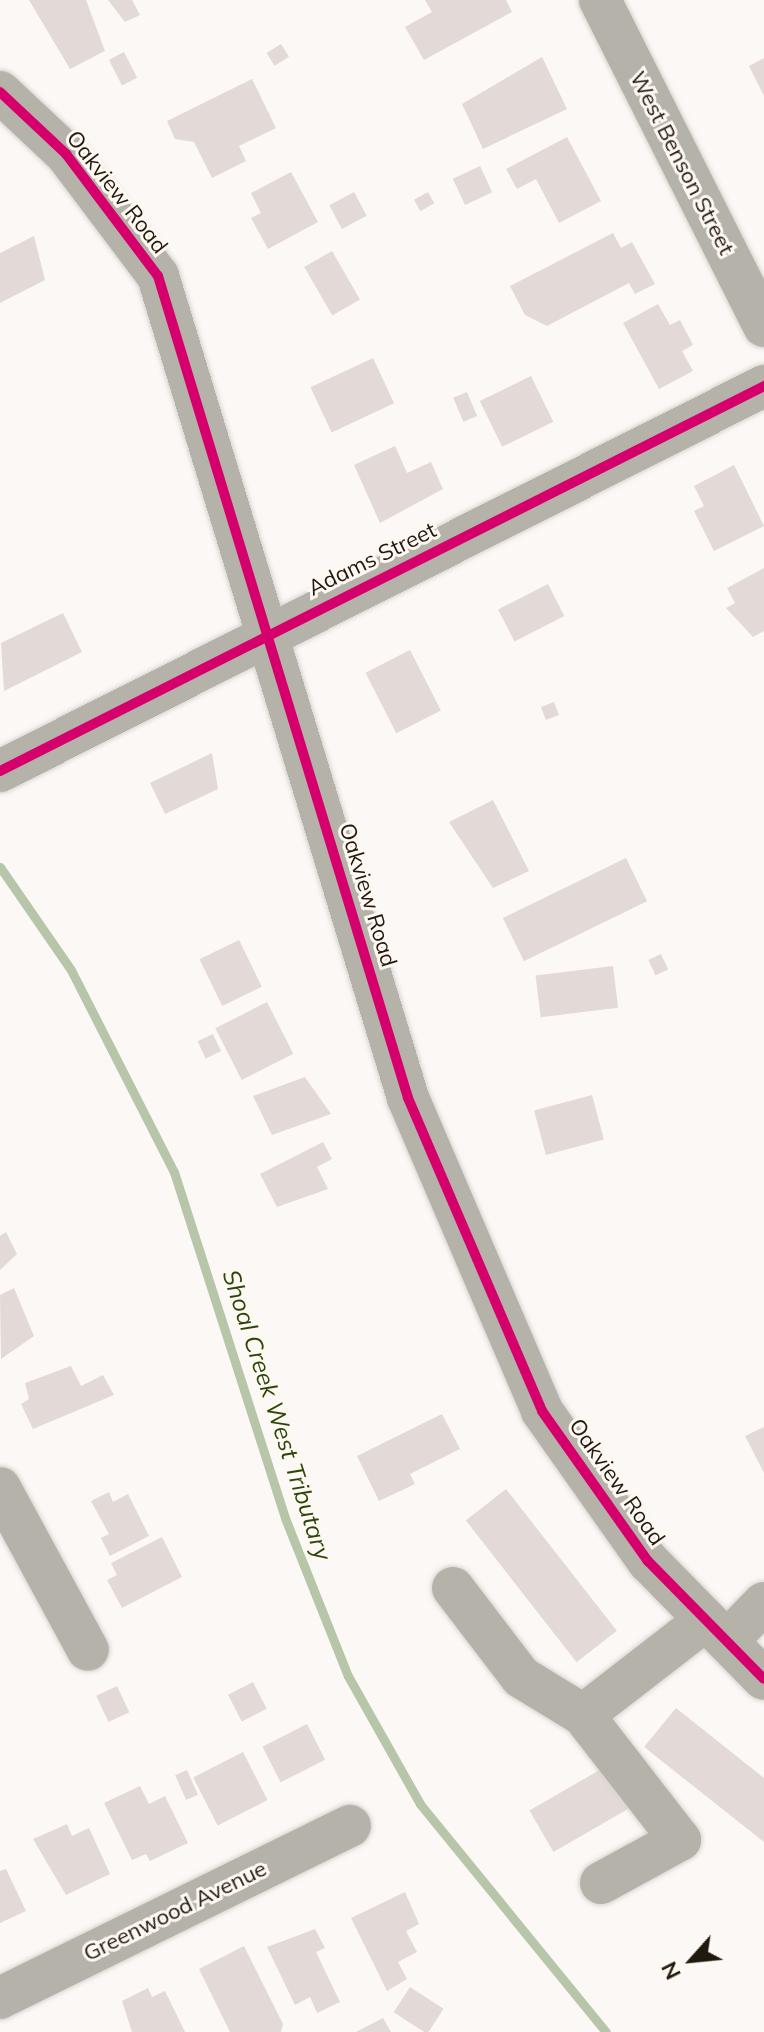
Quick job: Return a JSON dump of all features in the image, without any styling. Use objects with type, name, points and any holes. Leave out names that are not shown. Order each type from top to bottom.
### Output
[{"type":"street","name":"West Benson Street","points":[[600,0],[764,326]]},
{"type":"street","name":"Oakview Road","points":[[0,92],[66,154],[158,276],[270,632],[408,1098],[482,1285],[542,1411],[648,1561],[764,1679]]},
{"type":"street","name":"Adams Street","points":[[0,771],[270,632],[764,386]]},
{"type":"street","points":[[0,1488],[88,1650]]},
{"type":"street","points":[[453,1588],[521,1677],[583,1715],[680,1840],[601,1883]]},
{"type":"street","points":[[583,1715],[764,1603]]},
{"type":"street","name":"Greenwood Avenue","points":[[0,1998],[350,1826]]},
{"type":"building","points":[[29,0],[86,0],[105,51],[70,69]]},
{"type":"building","points":[[108,0],[132,0],[140,15],[125,22]]},
{"type":"building","points":[[425,0],[506,0],[512,12],[424,60],[405,27],[432,12]]},
{"type":"building","points":[[281,44],[289,57],[275,66],[267,53]]},
{"type":"building","points":[[124,52],[137,78],[122,86],[109,60]]},
{"type":"building","points":[[542,57],[567,109],[483,149],[462,104]]},
{"type":"building","points":[[764,58],[764,96],[749,66]]},
{"type":"building","points":[[252,79],[276,128],[239,146],[246,161],[212,178],[194,142],[175,139],[167,121]]},
{"type":"building","points":[[567,137],[601,201],[559,223],[536,179],[517,189],[506,169]]},
{"type":"building","points":[[480,166],[492,192],[465,205],[453,179]]},
{"type":"building","points":[[291,172],[318,222],[268,249],[251,218],[261,213],[251,193]]},
{"type":"building","points":[[354,192],[367,216],[342,229],[329,205]]},
{"type":"building","points":[[428,192],[434,203],[420,211],[414,200]]},
{"type":"building","points":[[613,233],[621,248],[632,242],[655,284],[635,294],[629,283],[547,326],[525,315],[510,286]]},
{"type":"building","points":[[34,236],[45,280],[0,303],[0,253]]},
{"type":"building","points":[[332,251],[360,299],[332,315],[304,267]]},
{"type":"building","points":[[658,304],[670,325],[680,320],[693,345],[682,351],[693,371],[659,389],[623,323]]},
{"type":"building","points":[[373,358],[394,403],[332,432],[310,387]]},
{"type":"building","points":[[531,376],[553,422],[502,447],[480,401]]},
{"type":"building","points":[[467,392],[477,416],[463,422],[453,398]]},
{"type":"building","points":[[395,446],[407,473],[431,462],[443,489],[380,523],[354,465]]},
{"type":"building","points":[[734,465],[764,526],[714,551],[694,511],[704,506],[694,486]]},
{"type":"building","points":[[764,568],[764,631],[753,637],[726,608],[735,603],[727,588]]},
{"type":"building","points":[[548,584],[564,616],[514,641],[498,609]]},
{"type":"building","points":[[63,613],[82,652],[4,691],[1,643]]},
{"type":"building","points":[[410,650],[441,711],[396,733],[365,673]]},
{"type":"building","points":[[554,702],[559,715],[546,720],[541,707]]},
{"type":"building","points":[[212,753],[218,789],[165,814],[150,783]]},
{"type":"building","points":[[493,800],[529,871],[493,888],[449,822]]},
{"type":"building","points":[[626,858],[647,901],[524,961],[503,918]]},
{"type":"building","points":[[239,940],[262,987],[222,1006],[199,959]]},
{"type":"building","points":[[661,954],[668,969],[655,975],[648,960]]},
{"type":"building","points":[[613,966],[618,1008],[541,1017],[536,976]]},
{"type":"building","points":[[267,1002],[293,1054],[242,1080],[215,1028]]},
{"type":"building","points":[[213,1034],[221,1051],[206,1058],[198,1041]]},
{"type":"building","points":[[305,1077],[331,1114],[272,1135],[253,1096]]},
{"type":"building","points":[[592,1095],[604,1139],[546,1155],[534,1111]]},
{"type":"building","points":[[323,1142],[332,1159],[317,1167],[328,1189],[277,1207],[260,1174]]},
{"type":"building","points":[[6,1232],[17,1254],[0,1270],[0,1236]]},
{"type":"building","points":[[14,1288],[34,1336],[1,1359],[0,1295]]},
{"type":"building","points":[[71,1366],[81,1386],[103,1375],[114,1395],[33,1429],[21,1404],[29,1399],[25,1383]]},
{"type":"building","points":[[442,1414],[460,1449],[410,1474],[415,1484],[379,1501],[357,1456]]},
{"type":"building","points":[[764,1427],[764,1473],[745,1436]]},
{"type":"building","points":[[506,1489],[617,1631],[577,1662],[466,1520]]},
{"type":"building","points":[[109,1492],[113,1502],[128,1494],[149,1536],[110,1556],[101,1538],[109,1534],[91,1501]]},
{"type":"building","points":[[162,1537],[182,1577],[122,1608],[107,1580],[117,1575],[111,1563]]},
{"type":"building","points":[[253,1682],[267,1709],[242,1721],[228,1695]]},
{"type":"building","points":[[117,1686],[129,1712],[108,1722],[96,1696]]},
{"type":"building","points":[[676,1708],[764,1778],[764,1842],[644,1747]]},
{"type":"building","points":[[307,1724],[325,1760],[281,1782],[262,1747]]},
{"type":"building","points":[[243,1752],[268,1800],[218,1826],[193,1777]]},
{"type":"building","points":[[610,1764],[634,1806],[553,1852],[529,1810]]},
{"type":"building","points":[[187,1770],[198,1795],[186,1800],[175,1775]]},
{"type":"building","points":[[140,1786],[149,1804],[165,1796],[188,1843],[150,1861],[146,1854],[132,1860],[104,1803]]},
{"type":"building","points":[[67,1824],[72,1836],[89,1828],[110,1874],[66,1895],[33,1839]]},
{"type":"building","points":[[6,1869],[26,1911],[0,1923],[0,1871]]},
{"type":"building","points":[[405,1892],[419,1924],[406,1931],[417,1952],[398,1962],[407,1979],[387,1991],[351,1918]]},
{"type":"building","points":[[315,1929],[325,1948],[316,1952],[340,2002],[317,2013],[310,1997],[295,2005],[267,1947]]},
{"type":"building","points":[[244,1946],[283,2024],[281,2032],[230,2032],[199,1969]]},
{"type":"building","points":[[410,1987],[444,2009],[428,2032],[394,2012]]},
{"type":"building","points":[[148,1988],[152,1997],[165,1991],[185,2032],[132,2032],[122,2001]]},
{"type":"building","points":[[383,2018],[391,2032],[356,2032]]},
{"type":"waterway","name":"Shoal Creek West Tributary","points":[[0,867],[71,970],[174,1172],[285,1518],[348,1676],[420,1804],[606,2032]]},
{"type":"cycle path","points":[[0,92],[66,154],[158,276],[408,1098],[542,1411],[648,1561],[764,1679]]},
{"type":"cycle path","points":[[0,771],[764,386]]}]
